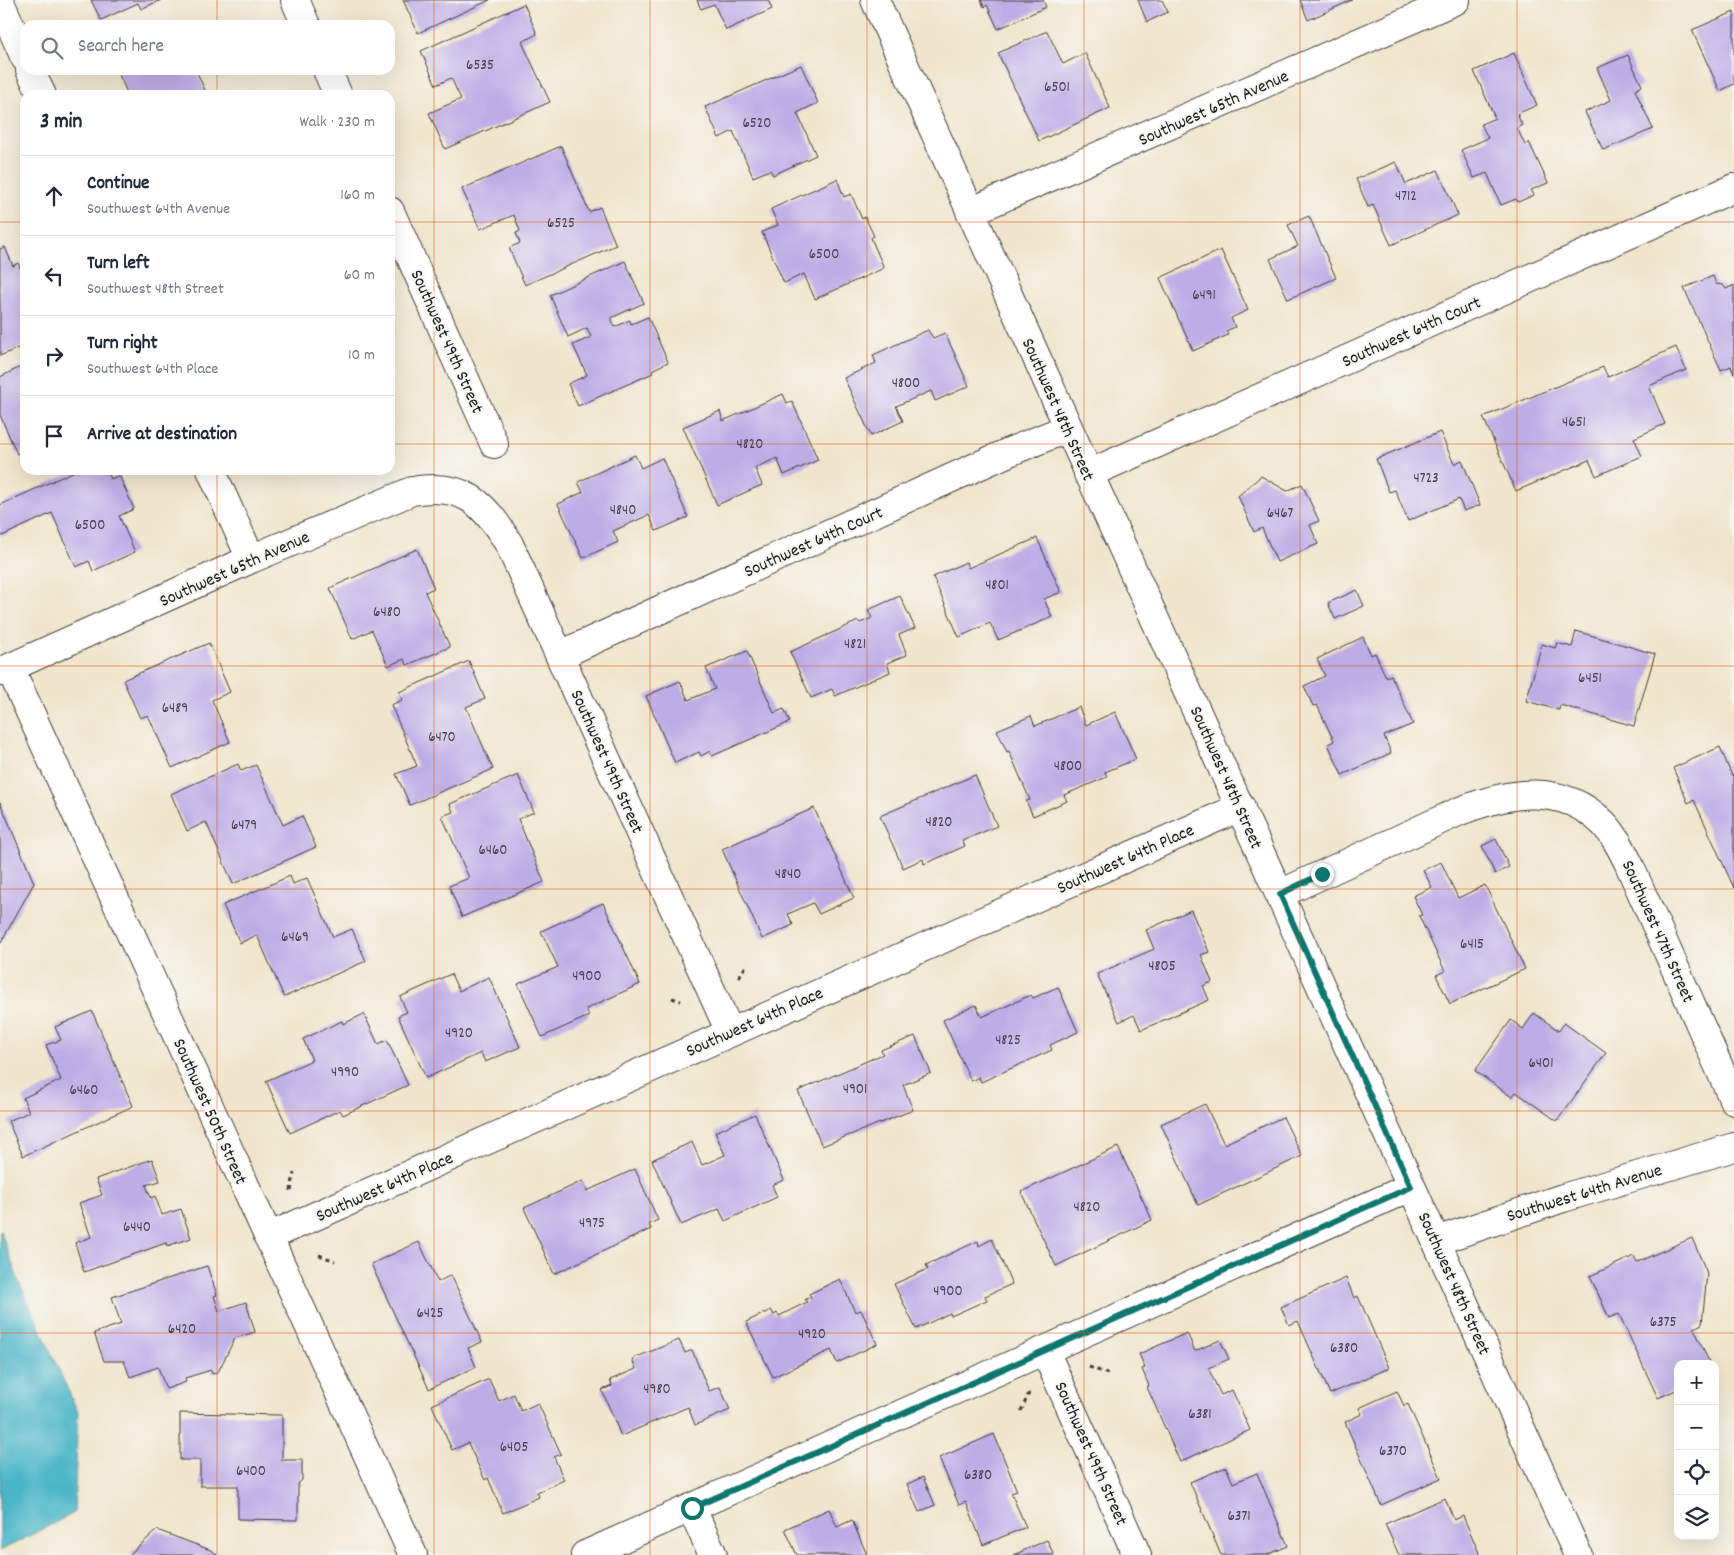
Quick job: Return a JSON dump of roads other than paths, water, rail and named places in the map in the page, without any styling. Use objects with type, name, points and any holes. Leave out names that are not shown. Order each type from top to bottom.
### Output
[{"type":"street","points":[[295,0],[304,20]]},
{"type":"street","name":"Southwest 48th Street","points":[[875,0],[1578,1555]]},
{"type":"street","name":"Southwest 65th Avenue","points":[[970,212],[1455,0]]},
{"type":"street","points":[[0,2],[20,47]]},
{"type":"street","points":[[32,75],[40,90]]},
{"type":"street","points":[[329,75],[336,90]]},
{"type":"street","name":"Southwest 64th Court","points":[[1088,474],[1734,188]]},
{"type":"street","name":"Southwest 49th Street","points":[[395,222],[494,444]]},
{"type":"street","name":"Southwest 64th Court","points":[[560,655],[1009,452],[1068,428]]},
{"type":"street","points":[[212,475],[251,560]]},
{"type":"street","name":"Southwest 65th Avenue","points":[[5,670],[412,490],[438,488],[452,490],[471,498]]},
{"type":"street","name":"Southwest 49th Street","points":[[471,498],[490,516],[508,544],[730,1032]]},
{"type":"street","name":"Southwest 50th Street","points":[[5,670],[413,1555]]},
{"type":"street","name":"Southwest 47th Street","points":[[1280,894],[1460,811],[1484,802],[1507,796],[1526,794],[1547,795],[1566,799],[1584,808],[1604,824],[1616,840],[1639,884],[1734,1102]]},
{"type":"street","name":"Southwest 64th Place","points":[[268,1237],[1241,807]]},
{"type":"street","name":"Southwest 64th Avenue","points":[[1436,1241],[1563,1198],[1734,1147]]},
{"type":"street","points":[[585,1555],[1411,1187]]},
{"type":"street","name":"Southwest 49th Street","points":[[1045,1351],[1137,1555]]},
{"type":"street","points":[[692,1508],[713,1555]]},
{"type":"water","points":[[0,1230],[19,1282],[78,1412],[74,1513],[0,1551]]}]
